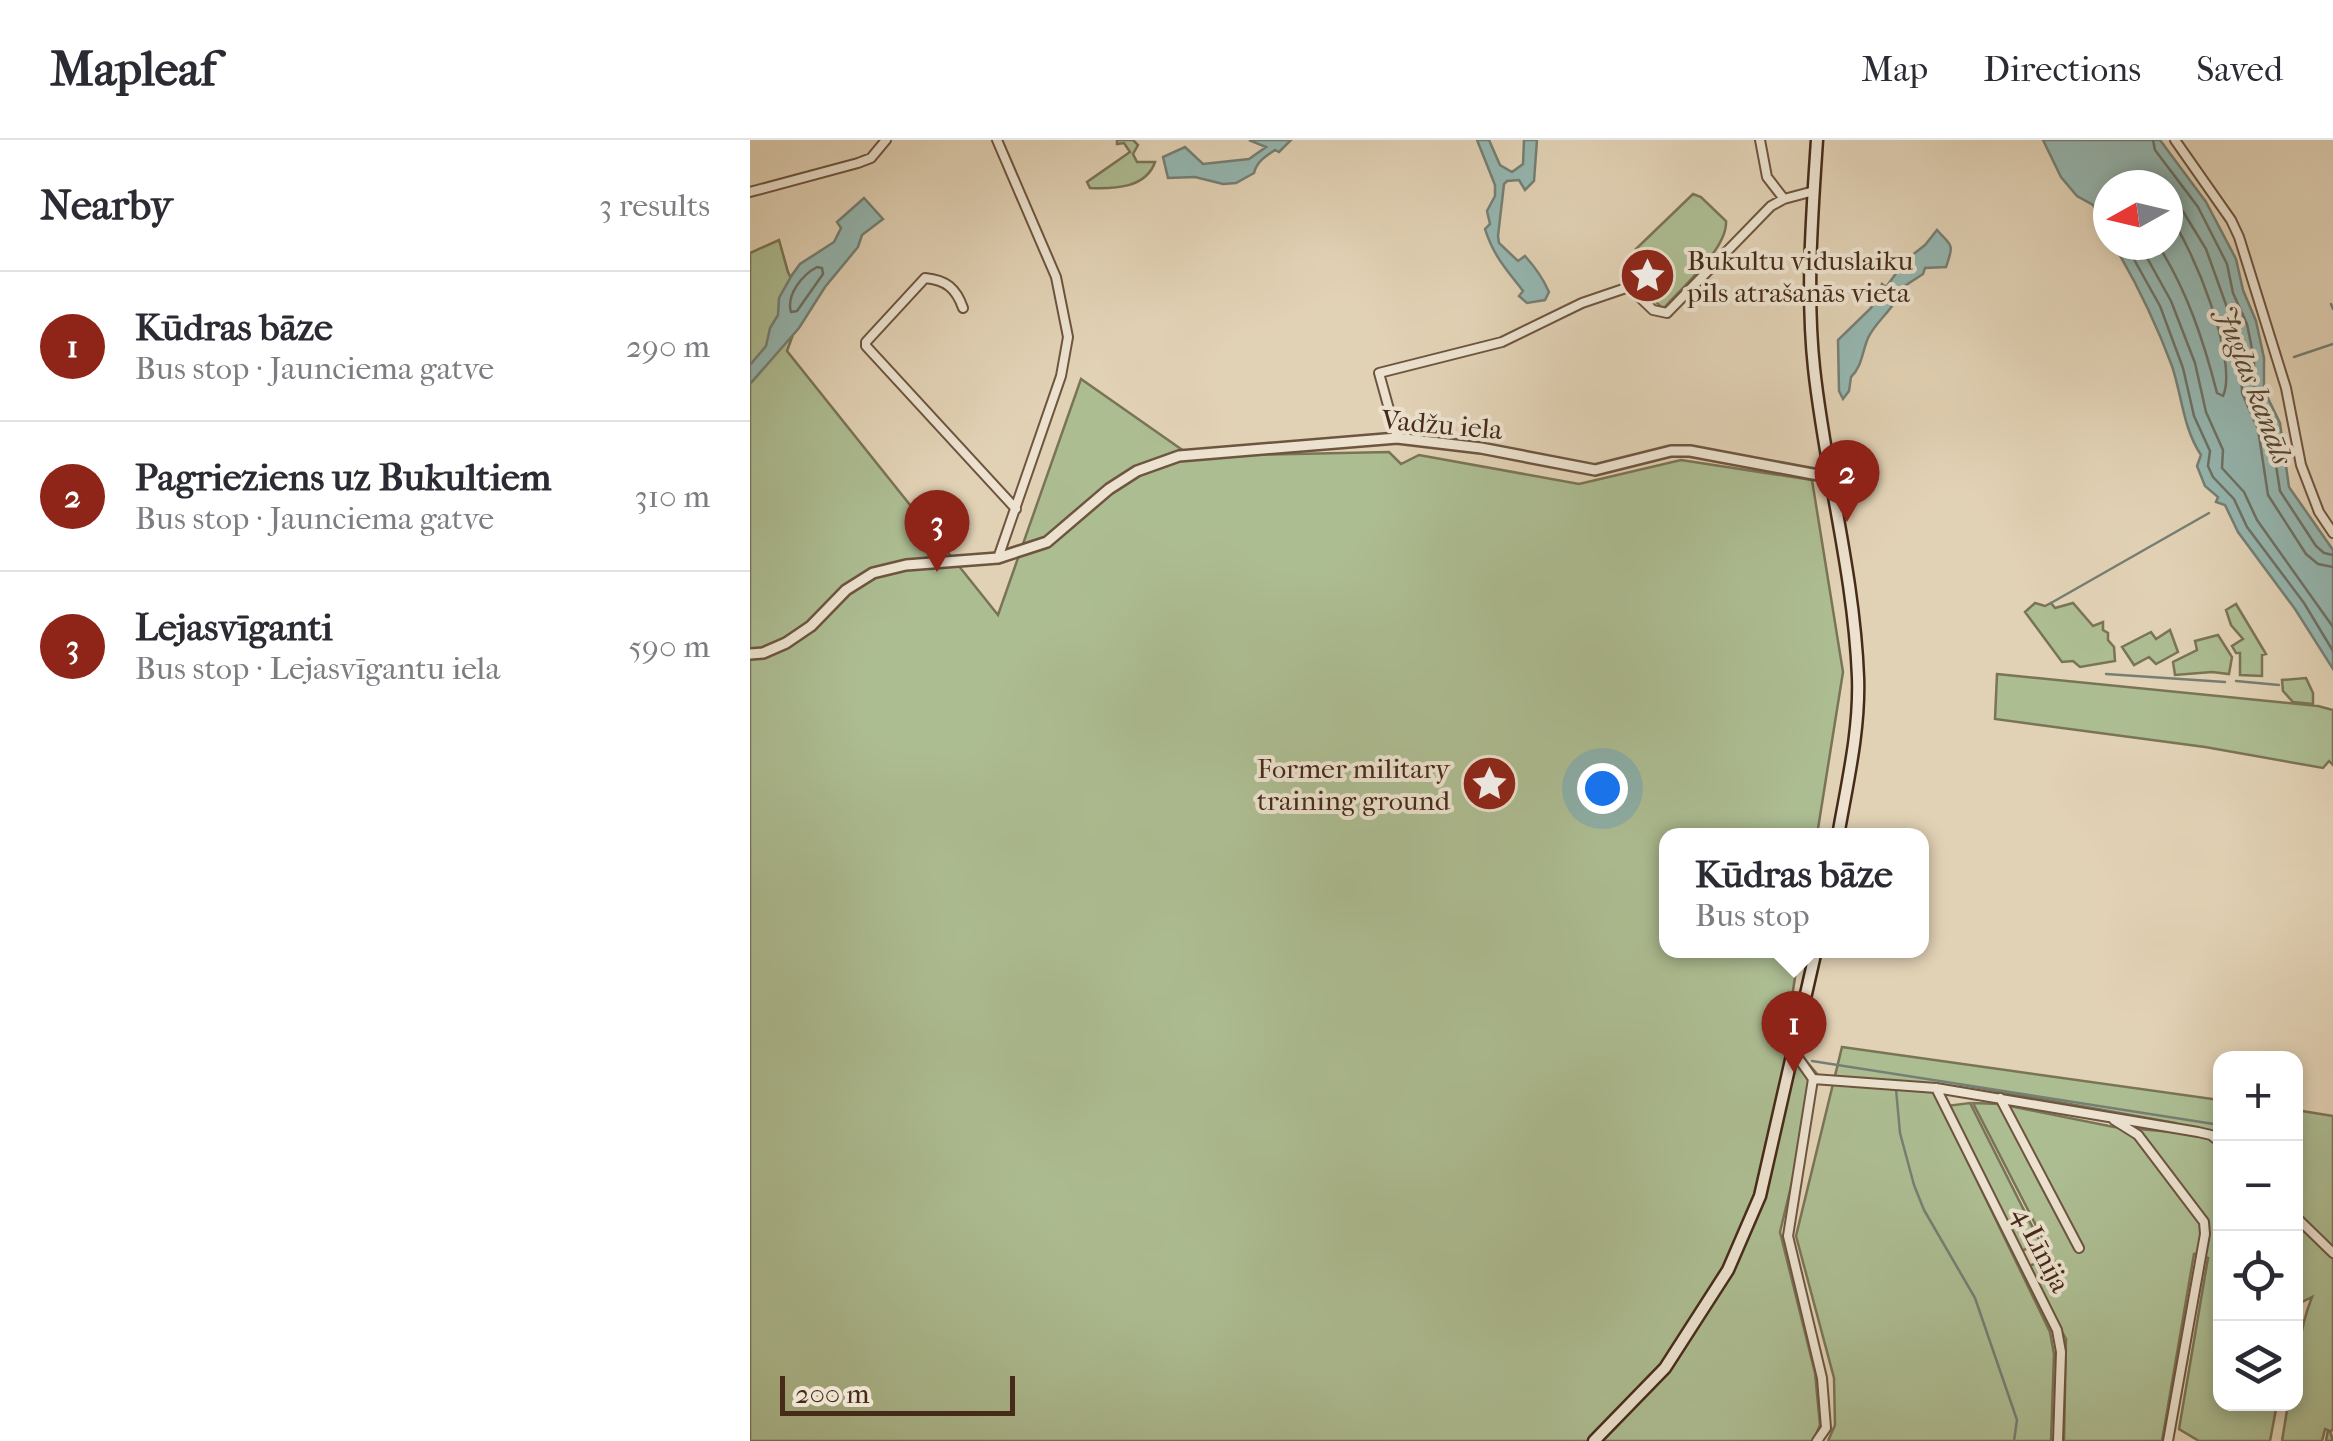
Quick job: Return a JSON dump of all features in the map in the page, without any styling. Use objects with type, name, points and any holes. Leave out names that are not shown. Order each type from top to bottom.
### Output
[{"type":"main road","points":[[1818,140],[1814,191],[1814,366],[1858,678],[1856,730],[1839,828]]},
{"type":"main road","points":[[1594,1441],[1665,1368],[1728,1270],[1760,1196],[1814,958]]},
{"type":"street","points":[[750,192],[858,163],[871,158],[886,140]]},
{"type":"street","points":[[997,140],[1056,278],[1068,337],[1062,376],[998,558]]},
{"type":"street","points":[[1760,140],[1767,177],[1784,199]]},
{"type":"street","points":[[2175,140],[2239,237],[2286,388],[2301,465],[2319,512],[2333,533]]},
{"type":"street","points":[[1397,438],[1378,374],[1502,342],[1582,303],[1629,287],[1654,310],[1667,313],[1771,206],[1814,191]]},
{"type":"street","points":[[963,308],[957,290],[938,279],[925,278],[866,346],[1016,509]]},
{"type":"street","name":"Vadžu iela","points":[[750,654],[763,653],[811,626],[846,590],[874,573],[906,565],[1015,555],[1047,542],[1109,489],[1158,461],[1210,452],[1397,438],[1481,448],[1594,470],[1670,451],[1690,451],[1829,477]]},
{"type":"street","points":[[1794,1052],[1814,1079],[1788,1236],[1822,1378],[1826,1428],[1817,1441]]},
{"type":"street","points":[[1814,1079],[1936,1088],[2211,1135],[2219,1141]]},
{"type":"street","name":"4 Līnija","points":[[1936,1088],[2057,1330],[2062,1352],[2058,1441]]},
{"type":"street","points":[[2000,1098],[2079,1248]]},
{"type":"street","points":[[2110,1118],[2138,1135],[2204,1222],[2168,1441]]},
{"type":"street","points":[[2303,1224],[2333,1253]]},
{"type":"green space","points":[[1117,140],[1133,140],[1138,145],[1133,154],[1137,162],[1155,162],[1151,171],[1128,185],[1090,188],[1087,182],[1130,152]]},
{"type":"green space","points":[[1693,194],[1726,221],[1725,232],[1703,266],[1661,307],[1629,275],[1628,264],[1639,253],[1636,249]]},
{"type":"green space","points":[[779,240],[788,272],[804,304],[787,351],[998,615],[1081,379],[1191,456],[1389,452],[1401,464],[1419,455],[1579,484],[1681,460],[1812,480],[1843,672],[1818,828],[1659,828],[1659,958],[1798,958],[1786,1037],[1818,1075],[1780,1232],[1815,1373],[1820,1425],[1813,1441],[750,1441],[750,253]]},
{"type":"green space","points":[[2035,603],[2051,603],[2055,608],[2073,603],[2093,626],[2103,622],[2103,630],[2114,647],[2115,661],[2080,667],[2073,661],[2062,662],[2025,612]]},
{"type":"green space","points":[[2236,604],[2266,654],[2262,655],[2262,676],[2240,675],[2240,653],[2232,646],[2243,639],[2231,625],[2226,610]]},
{"type":"green space","points":[[2170,630],[2178,652],[2156,664],[2149,657],[2134,665],[2122,647],[2151,632],[2156,639]]},
{"type":"green space","points":[[2218,635],[2232,657],[2229,674],[2175,675],[2173,662],[2197,650],[2195,641]]},
{"type":"green space","points":[[1997,674],[2333,710],[2333,765],[2329,761],[2323,768],[2205,747],[1995,719]]},
{"type":"green space","points":[[2306,678],[2313,704],[2293,702],[2283,691],[2282,680]]},
{"type":"green space","points":[[1842,1047],[2213,1099],[2213,1411],[2276,1411],[2270,1441],[2199,1441],[2179,1429],[2208,1258],[2198,1253],[2194,1254],[2162,1441],[2064,1441],[2066,1339],[2026,1267],[2048,1259],[2056,1276],[2061,1274],[1973,1103],[2000,1104],[2114,1127],[2197,1134],[2175,1123],[1963,1085],[1943,1095],[1947,1106],[1970,1103],[2041,1244],[2018,1252],[1959,1134],[1955,1135],[2050,1332],[2054,1354],[2051,1441],[1828,1441],[1835,1425],[1834,1378],[1796,1236]]},
{"type":"green space","points":[[2303,1111],[2333,1116],[2330,1431],[2333,1441],[2326,1441],[2325,1429],[2322,1441],[2282,1441],[2287,1411],[2303,1411],[2303,1328],[2312,1297],[2303,1302]]},
{"type":"water","points":[[1249,140],[1291,140],[1279,152],[1275,150],[1262,159],[1254,173],[1236,183],[1168,178],[1163,157],[1185,147],[1203,164],[1249,159],[1266,147]]},
{"type":"water","points":[[1477,140],[1489,140],[1500,165],[1512,172],[1523,164],[1524,140],[1537,140],[1534,181],[1525,190],[1519,180],[1504,184],[1498,236],[1499,243],[1518,261],[1525,256],[1535,269],[1549,292],[1545,300],[1527,303],[1519,296],[1523,291],[1488,238],[1487,211],[1495,196],[1495,185]]},
{"type":"water","points":[[2043,140],[2160,140],[2182,170],[2093,170],[2093,205],[2077,196],[2061,177]]},
{"type":"water","name":"Juglas kanāls","points":[[2183,171],[2206,202],[2236,259],[2264,358],[2264,390],[2280,423],[2289,487],[2333,550],[2333,669],[2238,532],[2225,505],[2216,502],[2218,497],[2205,486],[2197,466],[2201,455],[2187,423],[2172,366],[2122,260],[2183,260]]},
{"type":"water","points":[[864,198],[883,219],[862,235],[858,247],[825,287],[799,328],[750,384],[750,365],[766,346],[778,315],[779,298],[792,275],[800,264],[834,242],[841,228],[837,222]]},
{"type":"water","points":[[1937,230],[1950,245],[1946,267],[1925,268],[1923,274],[1900,289],[1868,338],[1843,399],[1839,391],[1838,340],[1871,308],[1882,284],[1886,287],[1906,260]]},
{"type":"waterway","points":[[2331,304],[2333,309]]},
{"type":"waterway","points":[[2294,357],[2333,344]]},
{"type":"waterway","points":[[2051,603],[2209,513]]},
{"type":"waterway","points":[[2106,674],[2225,682]]},
{"type":"waterway","points":[[2236,681],[2279,685]]},
{"type":"waterway","points":[[1812,1061],[2213,1124]]},
{"type":"waterway","points":[[1890,1088],[1896,1089],[1900,1133],[1924,1210],[1975,1298],[2017,1420],[2014,1441]]},
{"type":"place","name":"Bukultu viduslaiku pils atrašanās vieta","points":[[1648,276]]},
{"type":"place","name":"Pagrieziens uz Bukultiem","points":[[1847,522]]},
{"type":"place","name":"Lejasvīganti","points":[[937,572]]},
{"type":"place","name":"Former military training ground","points":[[1489,784]]},
{"type":"place","name":"Kūdras bāze","points":[[1794,1073]]}]
